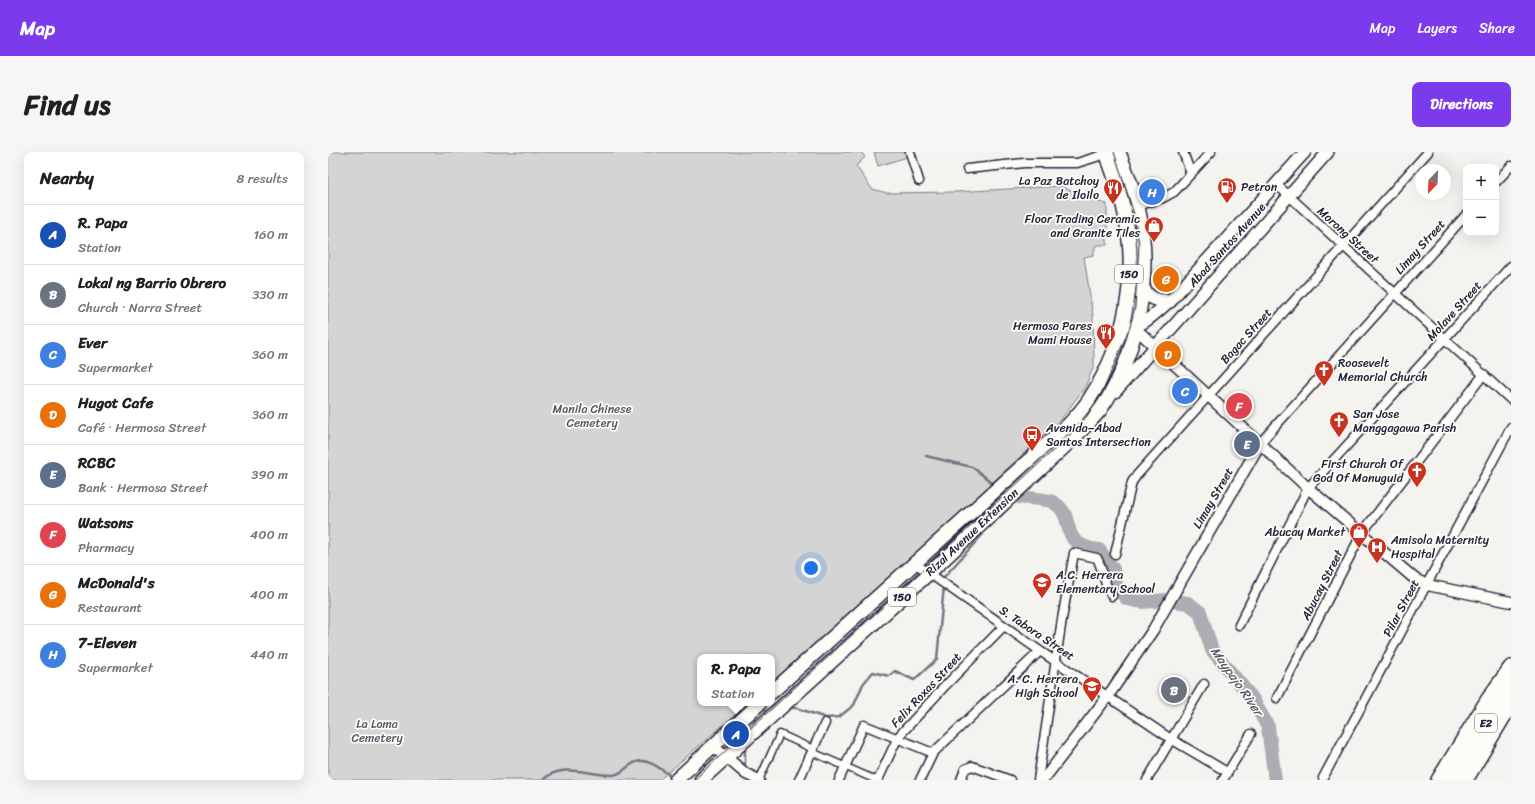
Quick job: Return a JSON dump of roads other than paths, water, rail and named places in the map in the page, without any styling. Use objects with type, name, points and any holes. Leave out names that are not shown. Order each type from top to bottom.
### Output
[{"type":"highway","points":[[1438,780],[1489,699],[1511,668]]},
{"type":"highway","name":"E2","points":[[1452,780],[1511,683]]},
{"type":"highway","name":"E2","points":[[1465,780],[1511,703]]},
{"type":"main road","name":"Abad Santos Avenue","points":[[1129,327],[1170,301],[1305,152]]},
{"type":"main road","name":"Abad Santos Avenue","points":[[1099,411],[1154,346],[1328,152]]},
{"type":"main road","name":"150","points":[[1110,153],[1138,206],[1143,238],[1142,286],[1129,327]]},
{"type":"main road","name":"150","points":[[1099,411],[1115,385],[1127,357],[1129,327],[1129,238],[1124,210],[1110,153]]},
{"type":"main road","points":[[1142,286],[1152,298],[1170,301]]},
{"type":"main road","name":"Rizal Avenue Extension","points":[[775,689],[916,564],[1069,424],[1090,399],[1108,362],[1129,327]]},
{"type":"main road","name":"Rizal Avenue Extension","points":[[701,780],[934,576],[1077,435],[1099,411]]},
{"type":"main road","points":[[676,780],[757,706]]},
{"type":"street","points":[[910,152],[919,182]]},
{"type":"street","points":[[1183,152],[1191,174]]},
{"type":"street","points":[[1124,210],[1174,192],[1211,152]]},
{"type":"street","name":"Bagac Street","points":[[1115,554],[1135,478],[1428,152]]},
{"type":"street","points":[[967,169],[1024,162],[1076,163],[1110,153]]},
{"type":"street","points":[[1499,179],[1511,166]]},
{"type":"street","name":"Morong Street","points":[[1276,184],[1511,400]]},
{"type":"street","name":"Limay Street","points":[[1043,780],[1108,696],[1157,623],[1261,442],[1463,219]]},
{"type":"street","name":"Molave Street","points":[[1238,625],[1308,488],[1511,266]]},
{"type":"street","points":[[1129,327],[1154,346],[1261,442],[1308,488],[1415,579],[1427,585],[1511,602]]},
{"type":"street","name":"Abucay Street","points":[[1277,698],[1362,533],[1484,374]]},
{"type":"street","name":"Pilar Street","points":[[1323,778],[1511,427]]},
{"type":"street","points":[[1038,780],[1062,618],[1074,553],[1096,558],[1102,568],[1109,592],[1112,596]]},
{"type":"street","name":"S. Tabora Street","points":[[916,564],[1040,651],[1225,776]]},
{"type":"street","name":"Felix Roxas Street","points":[[877,780],[898,737],[943,688],[1004,626]]},
{"type":"street","points":[[920,780],[933,753],[1040,651]]},
{"type":"street","points":[[1147,780],[1204,684]]},
{"type":"street","points":[[799,780],[825,723]]},
{"type":"street","points":[[839,780],[864,725],[866,724],[933,753]]},
{"type":"street","points":[[713,746],[746,774],[759,780],[780,734],[812,751],[877,780]]},
{"type":"street","points":[[1225,776],[1251,734]]},
{"type":"street","points":[[961,780],[965,769],[969,766],[975,766],[1010,780]]},
{"type":"waterway","points":[[926,456],[972,467],[994,484]]},
{"type":"waterway","name":"Maypajo River","points":[[1019,497],[1050,501],[1061,508],[1072,536],[1076,542],[1085,547],[1099,550],[1113,569],[1116,586],[1127,599],[1142,602],[1167,600]]},
{"type":"waterway","points":[[990,527],[1007,509]]},
{"type":"waterway","points":[[944,581],[944,577],[983,534]]},
{"type":"waterway","points":[[789,708],[797,708],[826,718],[839,717],[854,705],[863,684],[873,672],[889,676],[895,671],[914,680],[937,659],[944,586]]},
{"type":"waterway","name":"Maypajo River","points":[[1173,601],[1188,603],[1200,612],[1212,650],[1252,698],[1268,727],[1275,780]]},
{"type":"waterway","points":[[745,748],[745,768]]},
{"type":"waterway","points":[[543,780],[550,775],[567,771],[615,775],[638,761],[643,761],[654,765],[670,775]]},
{"type":"tram line","points":[[775,706],[1068,437],[1087,416],[1103,391],[1130,327],[1135,307],[1139,244],[1134,214],[1114,152]]},
{"type":"tram line","points":[[694,780],[775,706]]},
{"type":"place","name":"7-Eleven","points":[[1152,192]]},
{"type":"place","name":"Petron","points":[[1227,204]]},
{"type":"place","name":"La Paz Batchoy de Iloilo","points":[[1113,205]]},
{"type":"place","name":"Floor Trading Ceramic and Granite Tiles","points":[[1154,243]]},
{"type":"place","name":"McDonald's","points":[[1166,279]]},
{"type":"place","name":"Hermosa Pares Mami House","points":[[1106,350]]},
{"type":"place","name":"Hugot Cafe","points":[[1168,354]]},
{"type":"place","name":"Roosevelt Memorial Church","points":[[1324,387]]},
{"type":"place","name":"Ever","points":[[1185,391]]},
{"type":"place","name":"Watsons","points":[[1239,406]]},
{"type":"place","name":"San Jose Manggagawa Parish","points":[[1339,438]]},
{"type":"place","name":"RCBC","points":[[1247,444]]},
{"type":"place","name":"Avenida–Abad Santos Intersection","points":[[1032,452]]},
{"type":"place","name":"First Church Of God Of Manuguid","points":[[1417,488]]},
{"type":"place","name":"Abucay Market","points":[[1359,549]]},
{"type":"place","name":"Amisola Maternity Hospital","points":[[1377,564]]},
{"type":"place","name":"A.C. Herrera Elementary School","points":[[1042,599]]},
{"type":"place","name":"Lokal ng Barrio Obrero","points":[[1174,690]]},
{"type":"place","name":"A. C. Herrera High School","points":[[1092,703]]},
{"type":"place","name":"R. Papa","points":[[736,734]]},
{"type":"park label","name":"Manila Chinese Cemetery","points":[[592,416]]},
{"type":"park label","name":"La Loma Cemetery","points":[[377,731]]}]
